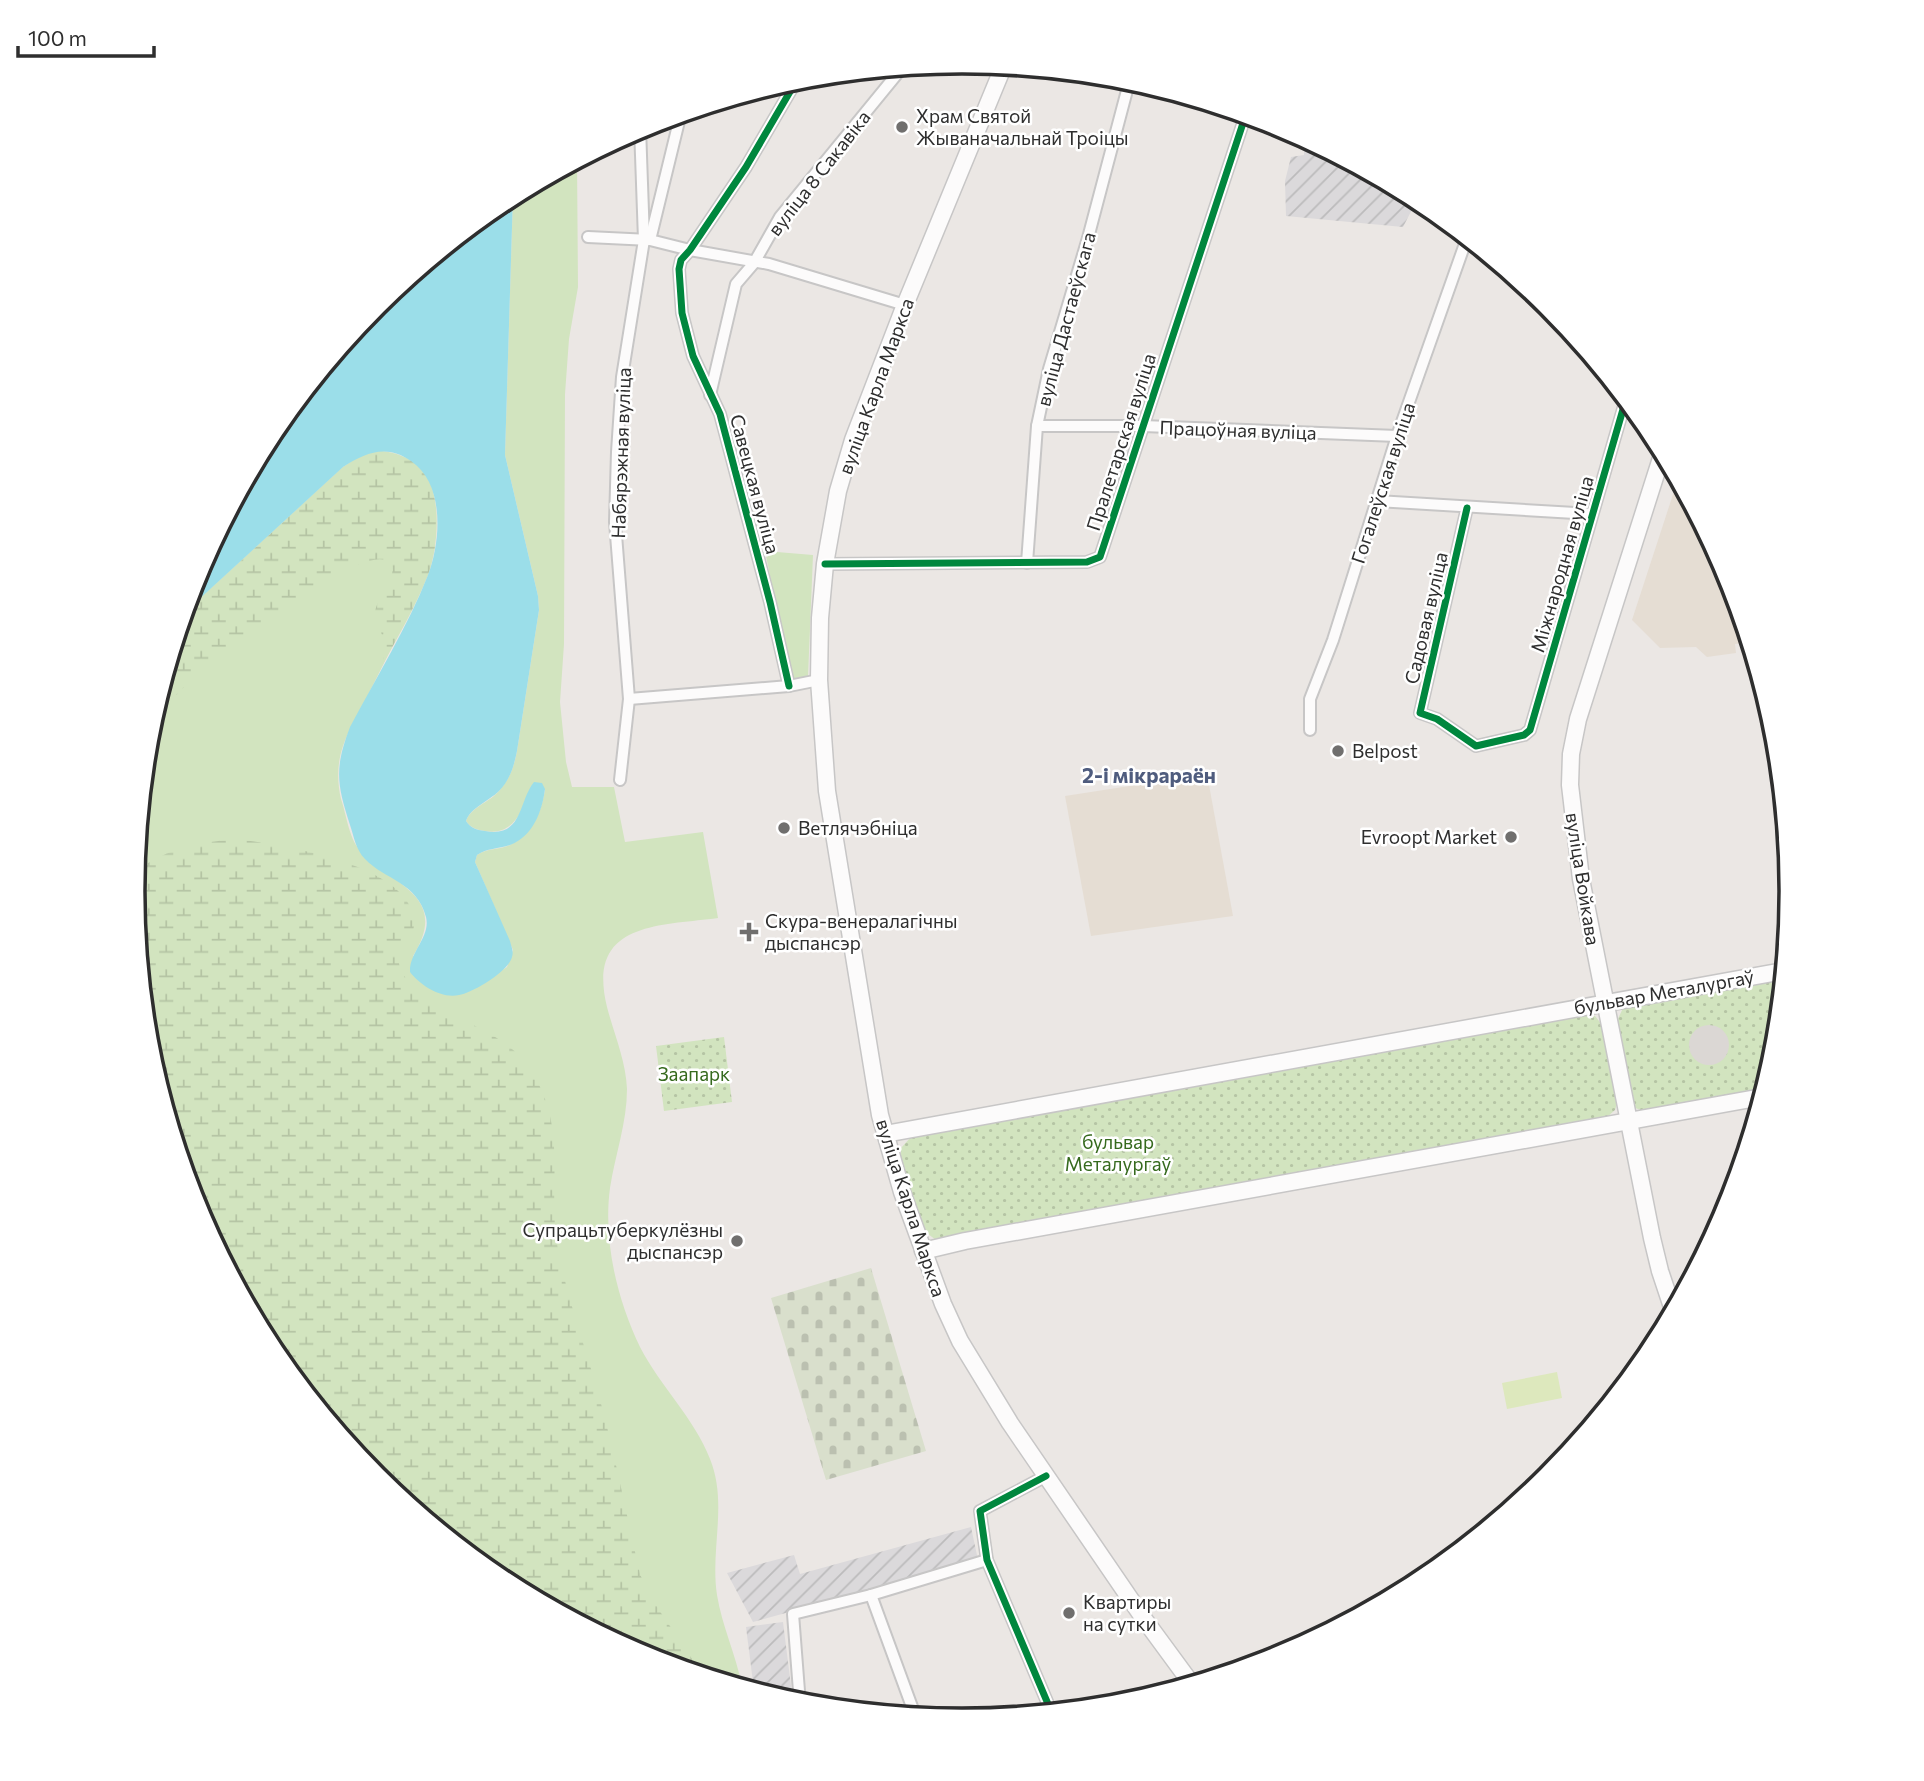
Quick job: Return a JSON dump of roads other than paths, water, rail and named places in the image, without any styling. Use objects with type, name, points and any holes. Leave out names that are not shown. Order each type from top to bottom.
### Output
[{"type":"main road","name":"вуліца Карла Маркса","points":[[1000,75],[905,305],[853,440],[838,491],[825,564],[820,618],[819,680],[827,790],[872,1079],[902,1192],[923,1251],[960,1341],[1010,1423],[1185,1676]]},
{"type":"main road","name":"вуліца Войкава","points":[[1660,466],[1584,697],[1571,754],[1570,786],[1581,879],[1660,1271],[1670,1300]]},
{"type":"main road","name":"бульвар Металургаў","points":[[885,1134],[1774,973]]},
{"type":"main road","points":[[923,1251],[1280,1182],[1752,1099]]},
{"type":"street","name":"вуліца 8 Сакавіка","points":[[710,395],[736,284],[754,262],[780,217],[893,77]]},
{"type":"street","name":"вуліца Дастаеўскага","points":[[1027,563],[1037,426],[1049,369],[1127,90]]},
{"type":"street","name":"Савецкая вуліца","points":[[789,686],[770,602],[720,414],[692,356],[682,313],[679,270],[681,260],[746,167],[790,92]]},
{"type":"street","name":"Пралетарская вуліца","points":[[825,564],[1087,562],[1100,557],[1243,124]]},
{"type":"street","points":[[647,240],[678,125]]},
{"type":"street","name":"Набярэжная вуліца","points":[[620,780],[629,699],[615,522],[617,452],[622,377],[647,240],[641,140]]},
{"type":"street","points":[[588,237],[647,240],[769,264],[905,305]]},
{"type":"street","name":"Гогалеўская вуліца","points":[[1310,730],[1310,699],[1333,640],[1397,436],[1465,247]]},
{"type":"street","name":"Міжнародная вуліца","points":[[1524,735],[1530,730],[1623,411]]},
{"type":"street","name":"Працоўная вуліца","points":[[1037,426],[1143,426],[1397,436]]},
{"type":"street","points":[[1377,501],[1592,514]]},
{"type":"street","name":"Садовая вуліца","points":[[1468,508],[1420,713],[1437,719],[1476,746],[1524,735]]},
{"type":"street","points":[[629,699],[789,686],[819,680]]},
{"type":"street","points":[[1046,1476],[981,1511],[987,1560],[1048,1703]]},
{"type":"street","points":[[799,1691],[793,1614],[871,1595],[987,1560]]},
{"type":"street","points":[[871,1595],[912,1706]]},
{"type":"water","points":[[513,208],[505,455],[539,610],[513,767],[503,787],[471,812],[466,821],[479,830],[497,832],[506,829],[518,817],[534,782],[542,783],[545,789],[539,814],[525,836],[510,845],[477,855],[475,862],[513,951],[504,969],[481,986],[459,995],[445,995],[432,990],[410,972],[427,924],[422,905],[408,889],[373,866],[359,852],[346,811],[339,776],[341,754],[350,727],[391,652],[428,575],[436,546],[435,498],[422,471],[402,456],[385,451],[377,452],[343,467],[199,599],[229,529],[254,482],[314,393],[384,313],[423,276]]},
{"type":"place","name":"Храм Святой Жываначальнай Троіцы","points":[[902,127]]},
{"type":"place","name":"Belpost","points":[[1338,751]]},
{"type":"place","name":"Ветлячэбніца","points":[[784,828]]},
{"type":"place","name":"Evroopt Market","points":[[1511,837]]},
{"type":"place","name":"Скура-венералагічны дыспансэр","points":[[749,932]]},
{"type":"place","name":"Супрацьтуберкулёзны дыспансэр","points":[[737,1241]]},
{"type":"place","name":"Квартиры на сутки","points":[[1069,1613]]},
{"type":"district","name":"2-і мікрараён","points":[[1149,776]]},
{"type":"park label","name":"Заапарк","points":[[694,1074]]}]
